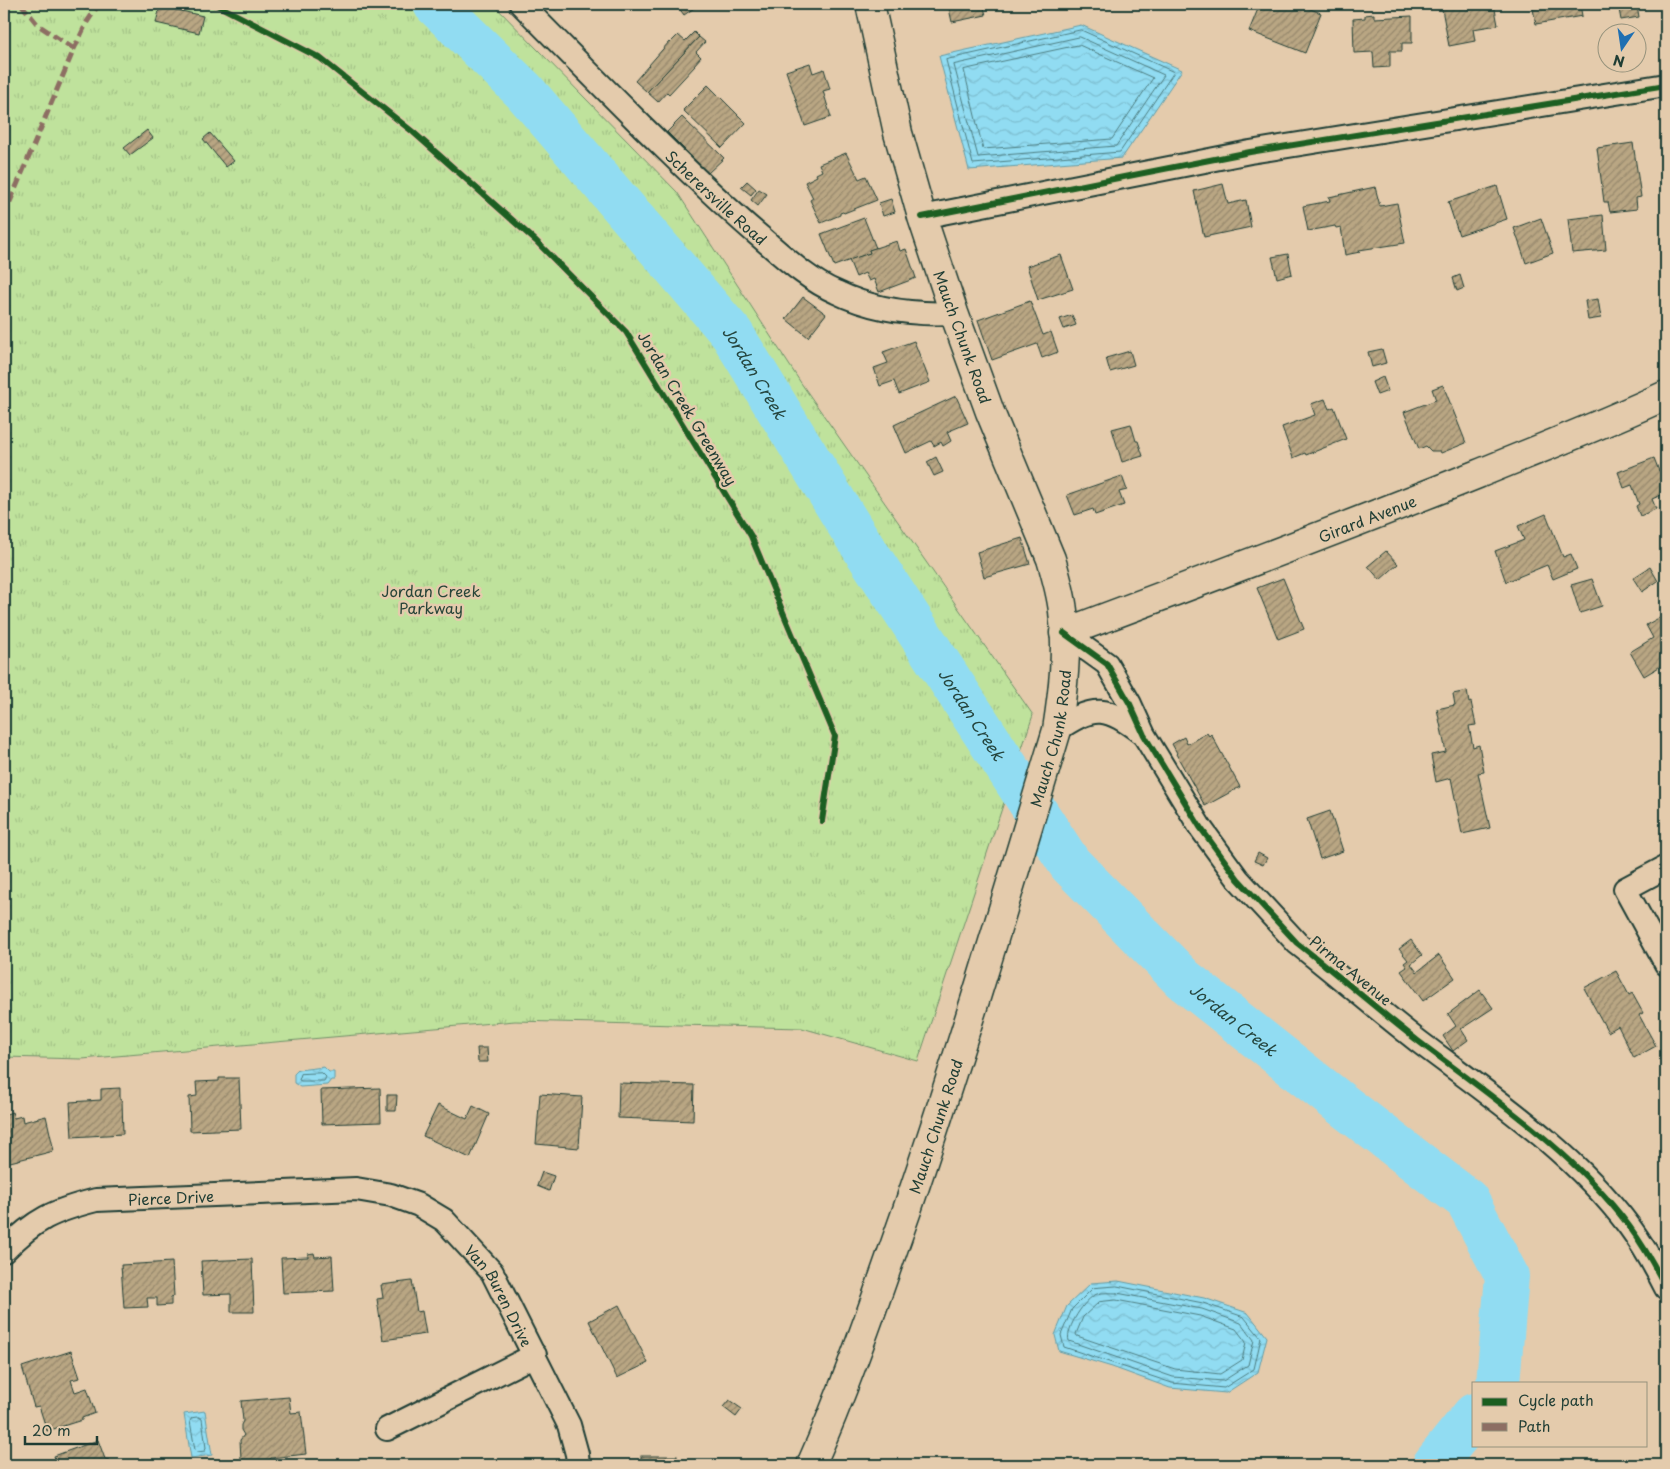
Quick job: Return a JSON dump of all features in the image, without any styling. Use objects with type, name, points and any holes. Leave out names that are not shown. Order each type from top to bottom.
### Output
[{"type":"main road","name":"Mauch Chunk Road","points":[[811,1465],[843,1388],[932,1136],[1057,730],[1063,684],[1064,633],[1061,595],[1051,559],[990,412],[922,217],[898,133],[870,4]]},
{"type":"main road","name":"Girard Avenue","points":[[1064,633],[1412,501],[1586,431],[1666,395]]},
{"type":"street","name":"Scherersville Road","points":[[521,4],[718,201],[806,276],[834,292],[863,303],[900,312],[954,313]]},
{"type":"street","points":[[922,217],[1250,152],[1666,85]]},
{"type":"street","name":"Pirma Avenue","points":[[1064,633],[1107,664],[1130,704],[1144,735],[1200,827],[1238,879],[1282,927],[1404,1030],[1521,1119],[1557,1149],[1601,1192],[1630,1226],[1654,1264],[1666,1288]]},
{"type":"street","name":"Pirma Avenue","points":[[1057,730],[1075,717],[1091,711],[1108,713],[1122,718],[1144,735]]},
{"type":"street","points":[[1666,867],[1625,889],[1666,964]]},
{"type":"street","name":"Pierce Drive","points":[[4,1251],[22,1232],[43,1218],[67,1207],[96,1200],[356,1189]]},
{"type":"street","name":"Van Buren Drive","points":[[356,1189],[391,1195],[419,1205],[444,1220],[492,1272],[569,1425],[578,1465]]},
{"type":"street","points":[[387,1429],[535,1355]]},
{"type":"green space","name":"Jordan Creek Parkway","points":[[4,4],[493,4],[677,192],[801,383],[1033,715],[918,1061],[802,1028],[515,1021],[82,1059],[4,1057]]},
{"type":"water","points":[[1081,25],[1182,70],[1122,158],[969,170],[939,56]]},
{"type":"water","points":[[324,1067],[329,1072],[334,1072],[334,1080],[331,1080],[327,1085],[300,1087],[294,1083],[294,1074],[298,1070]]},
{"type":"water","points":[[1118,1281],[1204,1298],[1248,1313],[1267,1337],[1258,1372],[1226,1393],[1170,1388],[1112,1367],[1059,1351],[1055,1335],[1067,1306],[1091,1283]]},
{"type":"water","points":[[205,1411],[212,1455],[191,1458],[184,1414]]},
{"type":"building","points":[[676,4],[700,4],[684,15]]},
{"type":"building","points":[[948,4],[983,4],[986,15],[952,22]]},
{"type":"building","points":[[1260,4],[1297,4],[1321,13],[1305,53],[1249,31]]},
{"type":"building","points":[[1441,4],[1494,4],[1498,25],[1473,29],[1475,41],[1449,46]]},
{"type":"building","points":[[1532,4],[1580,4],[1582,16],[1536,24]]},
{"type":"building","points":[[1618,4],[1647,4],[1637,5],[1639,17],[1621,20]]},
{"type":"building","points":[[160,6],[203,16],[199,33],[156,23]]},
{"type":"building","points":[[1374,14],[1374,18],[1412,16],[1412,43],[1402,43],[1402,51],[1390,51],[1390,67],[1374,68],[1373,52],[1354,53],[1353,19],[1365,18],[1365,15]]},
{"type":"building","points":[[694,32],[699,37],[647,92],[635,81],[669,42],[678,35],[685,41]]},
{"type":"building","points":[[699,37],[705,42],[696,52],[701,57],[669,94],[667,92],[658,102],[647,92]]},
{"type":"building","points":[[810,63],[813,73],[824,69],[830,89],[823,91],[831,117],[805,126],[786,71]]},
{"type":"building","points":[[708,85],[746,123],[722,148],[683,110]]},
{"type":"building","points":[[682,117],[724,158],[708,173],[667,132]]},
{"type":"building","points":[[147,130],[153,138],[130,155],[124,148]]},
{"type":"building","points":[[210,133],[234,161],[226,167],[203,139]]},
{"type":"building","points":[[1633,143],[1641,197],[1636,198],[1637,209],[1610,212],[1608,202],[1604,202],[1597,148]]},
{"type":"building","points":[[846,153],[859,179],[866,176],[877,200],[840,213],[840,215],[821,223],[810,200],[813,198],[805,182],[822,171],[819,164]]},
{"type":"building","points":[[747,181],[756,189],[751,195],[741,187]]},
{"type":"building","points":[[1223,184],[1228,204],[1246,200],[1251,227],[1204,237],[1194,191]]},
{"type":"building","points":[[1497,186],[1507,219],[1459,235],[1448,202]]},
{"type":"building","points":[[1375,187],[1380,206],[1397,203],[1405,243],[1359,250],[1360,252],[1345,255],[1341,227],[1336,228],[1335,226],[1308,231],[1303,206],[1330,201],[1329,197]]},
{"type":"building","points":[[759,189],[767,194],[758,206],[751,200]]},
{"type":"building","points":[[891,199],[895,212],[883,216],[879,203]]},
{"type":"building","points":[[1603,215],[1606,250],[1572,253],[1568,219]]},
{"type":"building","points":[[864,218],[876,248],[869,250],[870,253],[834,266],[821,234]]},
{"type":"building","points":[[1541,218],[1553,253],[1526,263],[1514,228]]},
{"type":"building","points":[[897,241],[900,251],[906,249],[916,278],[879,292],[874,279],[869,281],[865,273],[856,277],[849,260],[870,253],[869,250]]},
{"type":"building","points":[[1288,254],[1292,274],[1277,278],[1272,257]]},
{"type":"building","points":[[1061,255],[1073,289],[1038,300],[1027,266]]},
{"type":"building","points":[[1460,275],[1464,288],[1457,291],[1453,278]]},
{"type":"building","points":[[803,297],[826,314],[808,337],[786,319]]},
{"type":"building","points":[[1598,299],[1601,318],[1588,320],[1585,301]]},
{"type":"building","points":[[1030,301],[1043,335],[1051,332],[1058,352],[1042,358],[1037,344],[992,360],[978,320]]},
{"type":"building","points":[[1072,315],[1076,325],[1064,329],[1060,319]]},
{"type":"building","points":[[914,341],[930,382],[899,394],[894,381],[880,386],[874,368],[888,363],[883,352]]},
{"type":"building","points":[[1382,349],[1386,363],[1372,367],[1368,352]]},
{"type":"building","points":[[1130,351],[1134,365],[1110,372],[1106,358]]},
{"type":"building","points":[[1383,377],[1388,391],[1377,395],[1372,382]]},
{"type":"building","points":[[1443,385],[1466,443],[1441,453],[1440,451],[1431,451],[1426,446],[1419,449],[1404,412],[1436,400],[1432,389]]},
{"type":"building","points":[[956,396],[968,423],[947,432],[951,441],[943,446],[941,442],[934,446],[931,441],[906,453],[894,425]]},
{"type":"building","points":[[1325,399],[1329,409],[1334,407],[1346,439],[1306,455],[1305,453],[1293,458],[1282,427],[1315,415],[1311,404]]},
{"type":"building","points":[[1131,424],[1143,456],[1122,462],[1112,429]]},
{"type":"building","points":[[936,457],[943,472],[934,476],[927,462]]},
{"type":"building","points":[[1654,458],[1659,471],[1666,468],[1666,493],[1652,499],[1656,509],[1640,516],[1636,506],[1639,504],[1632,485],[1624,488],[1618,472]]},
{"type":"building","points":[[1122,476],[1127,490],[1119,492],[1124,505],[1095,515],[1093,509],[1075,515],[1067,495]]},
{"type":"building","points":[[1546,514],[1563,557],[1571,554],[1577,569],[1553,579],[1547,565],[1506,582],[1495,551],[1524,540],[1518,526]]},
{"type":"building","points":[[1022,538],[1030,564],[984,577],[977,552]]},
{"type":"building","points":[[1386,551],[1398,564],[1380,580],[1368,566]]},
{"type":"building","points":[[1650,567],[1658,581],[1642,592],[1633,578]]},
{"type":"building","points":[[1283,578],[1304,629],[1278,639],[1257,588]]},
{"type":"building","points":[[1592,579],[1602,606],[1580,613],[1571,585]]},
{"type":"building","points":[[1666,614],[1666,647],[1661,650],[1666,663],[1644,676],[1630,652],[1653,638],[1646,625]]},
{"type":"building","points":[[1467,691],[1476,725],[1469,726],[1473,747],[1479,745],[1484,772],[1478,773],[1490,828],[1462,834],[1451,778],[1436,782],[1431,755],[1446,752],[1437,709],[1455,705],[1453,694]]},
{"type":"building","points":[[1207,733],[1209,736],[1211,734],[1240,787],[1205,806],[1172,744],[1184,737],[1187,744]]},
{"type":"building","points":[[1330,811],[1343,851],[1320,859],[1307,819]]},
{"type":"building","points":[[1258,853],[1267,858],[1263,865],[1254,861]]},
{"type":"building","points":[[1411,940],[1422,955],[1411,964],[1417,972],[1439,955],[1455,978],[1423,1001],[1401,971],[1407,967],[1404,963],[1408,960],[1399,949]]},
{"type":"building","points":[[1616,971],[1629,995],[1632,993],[1643,1013],[1639,1015],[1656,1046],[1634,1058],[1618,1026],[1608,1032],[1584,988]]},
{"type":"building","points":[[1480,990],[1493,1008],[1461,1029],[1468,1040],[1453,1051],[1443,1036],[1456,1026],[1448,1014]]},
{"type":"building","points":[[477,1048],[487,1048],[488,1062],[478,1062]]},
{"type":"building","points":[[219,1078],[239,1078],[241,1129],[190,1131],[189,1097],[197,1096],[196,1082],[219,1081]]},
{"type":"building","points":[[619,1083],[694,1085],[693,1121],[618,1118]]},
{"type":"building","points":[[120,1088],[123,1134],[72,1137],[70,1102],[101,1100],[101,1089]]},
{"type":"building","points":[[380,1088],[381,1122],[322,1124],[321,1090]]},
{"type":"building","points":[[540,1094],[582,1097],[579,1148],[536,1144]]},
{"type":"building","points":[[387,1095],[397,1095],[396,1111],[387,1111]]},
{"type":"building","points":[[438,1105],[467,1119],[473,1106],[489,1114],[470,1158],[423,1136]]},
{"type":"building","points":[[12,1112],[14,1118],[22,1116],[23,1122],[46,1116],[54,1151],[6,1163],[4,1155],[4,1115]]},
{"type":"building","points":[[542,1172],[554,1176],[549,1191],[537,1186]]},
{"type":"building","points":[[314,1253],[315,1257],[332,1256],[334,1291],[283,1293],[281,1258],[308,1257],[308,1254]]},
{"type":"building","points":[[252,1259],[254,1312],[231,1312],[231,1294],[203,1295],[201,1261]]},
{"type":"building","points":[[172,1262],[174,1296],[171,1297],[171,1305],[157,1306],[157,1298],[147,1298],[148,1307],[124,1308],[121,1265]]},
{"type":"building","points":[[412,1281],[417,1312],[422,1311],[426,1334],[383,1340],[377,1299],[383,1298],[381,1285]]},
{"type":"building","points":[[619,1305],[648,1363],[617,1378],[589,1321]]},
{"type":"building","points":[[71,1351],[80,1378],[71,1380],[75,1392],[87,1388],[95,1413],[82,1418],[82,1420],[47,1431],[39,1406],[34,1407],[22,1367]]},
{"type":"building","points":[[289,1397],[291,1413],[301,1412],[306,1454],[271,1458],[268,1462],[248,1463],[241,1459],[240,1440],[244,1435],[241,1430],[243,1421],[241,1401]]},
{"type":"building","points":[[729,1400],[742,1409],[736,1417],[723,1407]]},
{"type":"building","points":[[98,1440],[105,1459],[109,1460],[110,1465],[57,1465],[54,1456]]},
{"type":"building","points":[[641,1456],[677,1456],[677,1465],[641,1465]]},
{"type":"waterway","name":"Jordan Creek","points":[[435,4],[524,91],[732,334],[852,530],[1070,864],[1183,979],[1467,1200],[1507,1276],[1498,1382]]},
{"type":"waterway","name":"Jordan Creek","points":[[1434,1465],[1472,1418]]},
{"type":"marked path","points":[[21,4],[38,25],[74,49]]},
{"type":"marked path","points":[[4,216],[74,49],[87,22],[99,4]]},
{"type":"cycle path","name":"Jordan Creek Greenway","points":[[215,4],[320,58],[413,132],[536,241],[626,332],[751,536],[835,736],[822,821]]},
{"type":"cycle path","points":[[922,217],[1250,152],[1666,85]]},
{"type":"cycle path","points":[[1064,633],[1107,664],[1130,704],[1144,735],[1200,827],[1238,879],[1297,943],[1418,1041],[1503,1104],[1583,1173],[1629,1226],[1649,1256],[1666,1288]]}]
